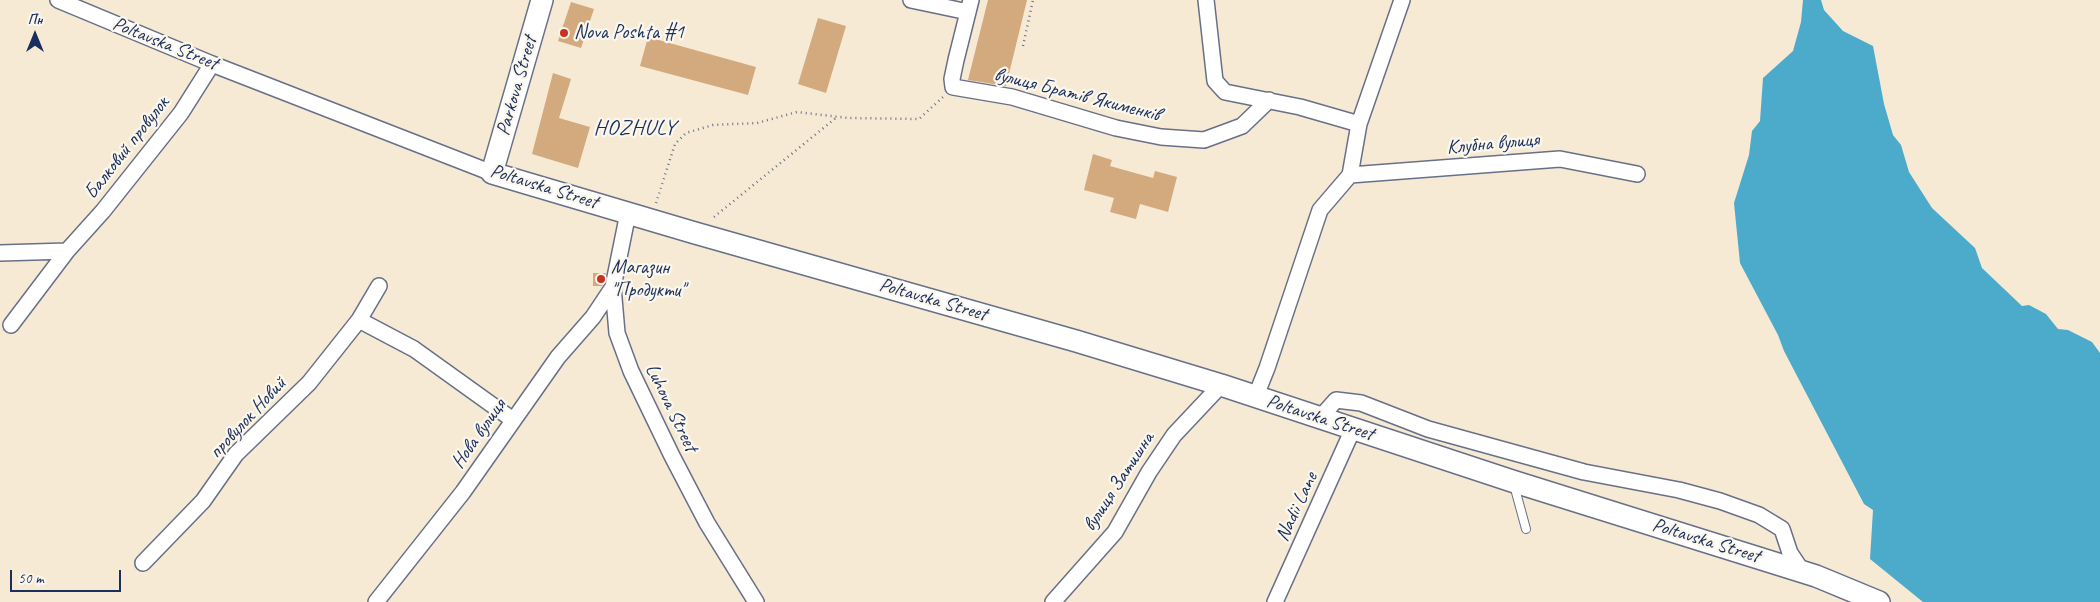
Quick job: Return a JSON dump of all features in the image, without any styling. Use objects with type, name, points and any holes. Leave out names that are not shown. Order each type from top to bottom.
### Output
[{"type":"street","name":"Poltavska Street","points":[[58,0],[212,64],[492,173],[1067,338],[1221,385],[1255,398],[1512,481],[1809,574],[1879,602]]},
{"type":"street","name":"Parkova Street","points":[[492,173],[542,0]]},
{"type":"street","points":[[911,0],[970,6],[952,79],[953,87]]},
{"type":"street","points":[[1206,0],[1214,81],[1224,92],[1269,100],[1359,124]]},
{"type":"street","points":[[1255,398],[1267,368],[1320,210],[1350,176],[1359,124],[1402,0]]},
{"type":"street","name":"Балковий провулок","points":[[11,326],[67,251],[103,211],[181,113],[212,64]]},
{"type":"street","name":"вулиця Братів Якименків","points":[[953,87],[1012,97],[1116,128],[1161,137],[1204,140],[1242,126],[1256,115],[1269,100]]},
{"type":"street","name":"Клубна вулиця","points":[[1350,176],[1560,159],[1638,174]]},
{"type":"street","name":"Luhova Street","points":[[628,213],[613,287],[618,333],[631,371],[672,456],[703,514],[756,602]]},
{"type":"street","points":[[0,254],[67,251]]},
{"type":"street","name":"провулок Новий","points":[[143,563],[203,502],[236,454],[309,383],[359,320],[379,286]]},
{"type":"street","name":"Нова вулиця","points":[[376,602],[463,492],[558,357],[593,317],[613,287]]},
{"type":"street","points":[[359,320],[414,349],[513,420]]},
{"type":"street","name":"вулиця Затишна","points":[[1053,602],[1115,532],[1149,472],[1174,434],[1221,385]]},
{"type":"street","points":[[1320,418],[1336,400],[1361,403],[1428,429],[1584,472],[1679,490],[1720,501],[1759,515],[1782,529],[1790,552],[1809,574]]},
{"type":"street","name":"Nadii Lane","points":[[1275,602],[1353,429]]},
{"type":"lane","points":[[1512,481],[1526,528]]},
{"type":"path","points":[[1024,46],[1033,0]]},
{"type":"path","points":[[656,204],[676,144],[686,133],[714,125],[757,123],[797,112],[838,116],[919,119],[953,87]]},
{"type":"path","points":[[714,217],[838,116]]},
{"type":"water","points":[[1803,0],[1821,0],[1824,10],[1843,31],[1873,46],[1884,104],[1893,135],[1901,145],[1909,172],[1932,208],[1975,248],[1982,268],[2022,306],[2029,305],[2046,314],[2058,329],[2068,330],[2092,342],[2100,353],[2100,602],[1923,602],[1870,559],[1873,510],[1864,504],[1740,263],[1734,203],[1749,155],[1752,131],[1760,121],[1763,78],[1793,51],[1801,22]]},
{"type":"building","points":[[988,0],[1027,0],[1006,86],[968,80]]},
{"type":"building","points":[[571,2],[594,9],[581,48],[558,41]]},
{"type":"building","points":[[818,18],[846,26],[826,93],[798,84]]},
{"type":"building","points":[[648,37],[756,67],[748,95],[640,66]]},
{"type":"building","points":[[553,73],[571,79],[559,118],[590,127],[578,168],[532,154]]},
{"type":"building","points":[[1093,154],[1112,160],[1110,166],[1153,178],[1155,171],[1177,177],[1168,212],[1140,204],[1136,219],[1110,212],[1114,198],[1084,190]]},
{"type":"building","name":"Магазин \"Продукти\"","points":[[593,273],[606,273],[602,286],[593,286]]},
{"type":"place","name":"Nova Poshta #1","points":[[564,33]]},
{"type":"place","name":"Магазин \"Продукти\"","points":[[601,279]]},
{"type":"district","name":"HOZHULY","points":[[635,128]]}]
